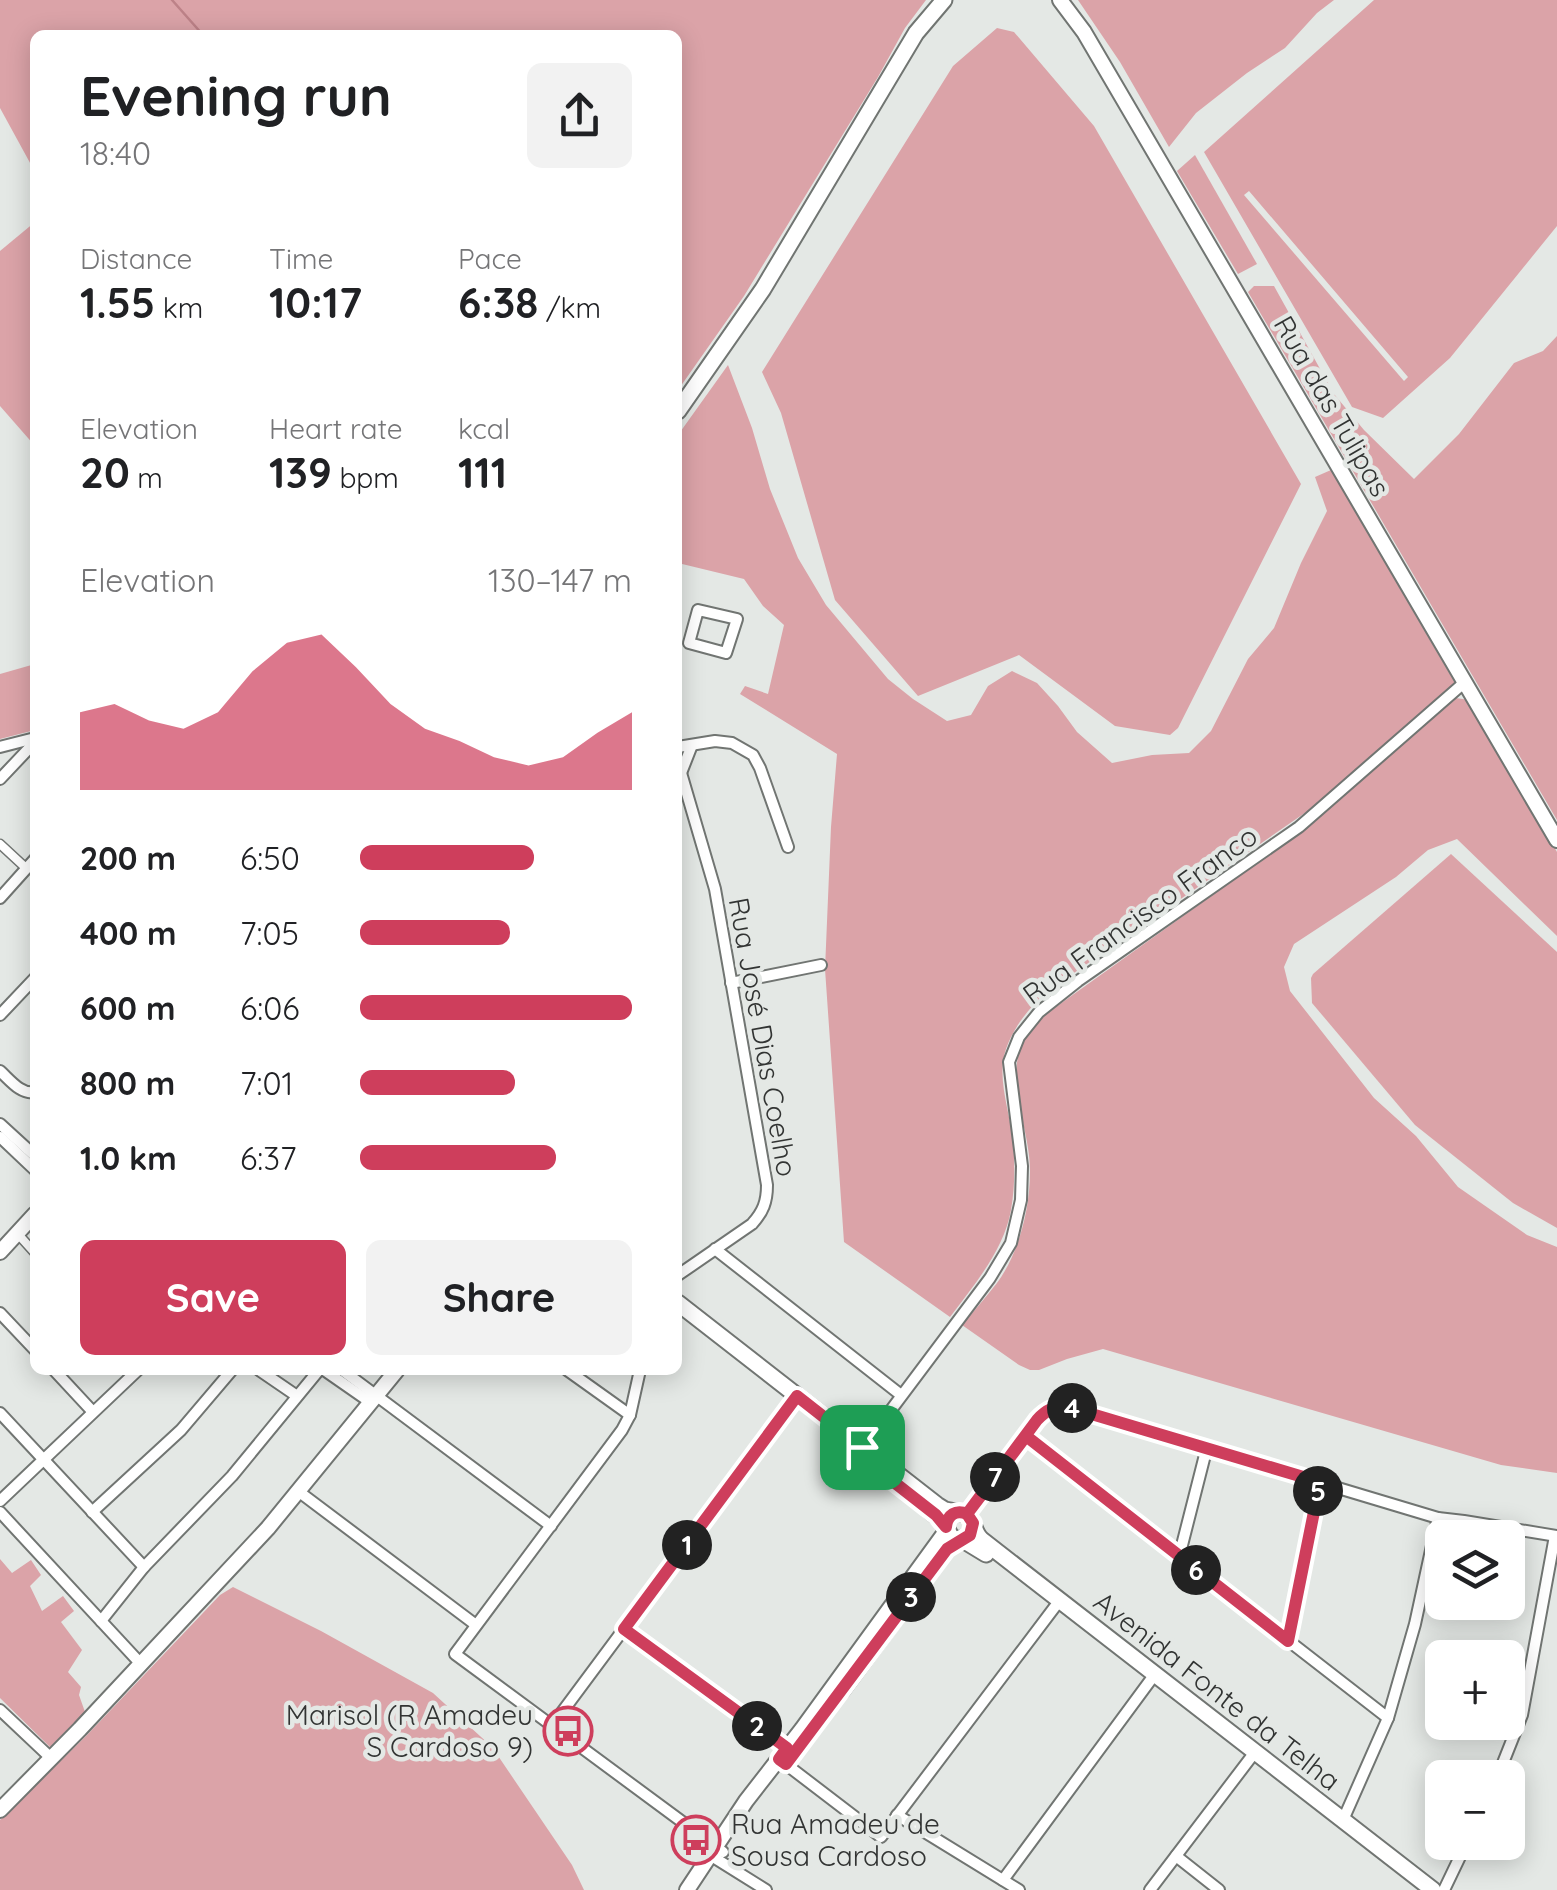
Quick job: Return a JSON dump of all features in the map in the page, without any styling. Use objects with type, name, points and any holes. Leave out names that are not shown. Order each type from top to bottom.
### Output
[{"type":"main road","points":[[682,404],[763,289],[916,33],[944,0]]},
{"type":"main road","name":"Avenida Fonte da Telha","points":[[682,1305],[860,1451],[945,1510],[980,1549],[1152,1677],[1420,1890]]},
{"type":"main road","name":"Avenida Fonte da Telha","points":[[682,1317],[794,1399]]},
{"type":"main road","name":"Avenida Fonte da Telha","points":[[1252,1755],[1433,1890]]},
{"type":"street","name":"Rua das Tulipas","points":[[1060,0],[1084,32],[1557,840]]},
{"type":"street","points":[[698,610],[736,619],[726,653],[689,643],[692,630],[698,610]]},
{"type":"street","points":[[682,627],[692,630]]},
{"type":"street","name":"Rua Francisco Franco","points":[[860,1451],[990,1278],[1011,1243],[1021,1200],[1022,1166],[1010,1062],[1019,1037],[1039,1012],[1299,827],[1465,682]]},
{"type":"street","points":[[9,769],[0,749],[30,741]]},
{"type":"street","points":[[682,746],[732,743],[752,755],[788,847]]},
{"type":"street","points":[[682,765],[692,745]]},
{"type":"street","points":[[0,779],[30,746]]},
{"type":"street","name":"Rua José Dias Coelho","points":[[682,781],[715,888],[768,1185],[761,1214],[752,1224],[682,1272]]},
{"type":"street","points":[[0,844],[30,863]]},
{"type":"street","points":[[0,898],[30,865]]},
{"type":"street","points":[[731,983],[821,964]]},
{"type":"street","points":[[0,1015],[30,983]]},
{"type":"street","points":[[0,1071],[30,1094]]},
{"type":"street","points":[[0,1124],[30,1151]]},
{"type":"street","points":[[0,1136],[30,1165]]},
{"type":"street","points":[[0,1252],[30,1220]]},
{"type":"street","points":[[17,1234],[30,1248]]},
{"type":"street","points":[[715,1248],[901,1395]]},
{"type":"street","points":[[0,1313],[30,1345]]},
{"type":"street","points":[[59,1375],[93,1412]]},
{"type":"street","points":[[0,1501],[133,1375]]},
{"type":"street","points":[[92,1512],[172,1439],[228,1375]]},
{"type":"street","points":[[266,1375],[297,1396]]},
{"type":"street","points":[[102,1621],[144,1567],[232,1476],[317,1375]]},
{"type":"street","points":[[331,1375],[373,1399],[551,1526]]},
{"type":"street","points":[[347,1375],[373,1399]]},
{"type":"street","points":[[0,1810],[268,1528],[393,1375]]},
{"type":"street","points":[[574,1375],[630,1415]]},
{"type":"street","points":[[639,1375],[630,1415],[622,1430],[454,1654],[717,1853],[749,1885],[766,1890]]},
{"type":"street","points":[[551,1727],[794,1399]]},
{"type":"street","points":[[687,1890],[1043,1413],[1059,1406],[1438,1518],[1556,1536],[1522,1715],[1505,1760]]},
{"type":"street","points":[[0,1412],[144,1567]]},
{"type":"street","points":[[1026,1436],[1388,1718]]},
{"type":"street","points":[[1179,1557],[1207,1447]]},
{"type":"street","points":[[1288,1641],[1320,1482]]},
{"type":"street","points":[[298,1491],[476,1625]]},
{"type":"street","points":[[0,1512],[140,1663]]},
{"type":"street","points":[[1343,1820],[1388,1718],[1415,1624],[1438,1518]]},
{"type":"street","points":[[624,1629],[787,1756],[881,1837],[1057,1604]]},
{"type":"street","points":[[1003,1880],[1152,1677]]},
{"type":"street","points":[[0,1710],[51,1758]]},
{"type":"street","points":[[1150,1890],[1252,1755]]},
{"type":"street","points":[[897,1815],[1019,1890]]},
{"type":"street","points":[[698,1890],[717,1853]]},
{"type":"street","points":[[1176,1856],[1219,1890]]},
{"type":"street","points":[[1444,1890],[1458,1860]]},
{"type":"shaded area","points":[[0,0],[926,0],[905,28],[744,296],[682,384],[682,30],[30,30],[30,163],[0,108]]},
{"type":"shaded area","points":[[1078,0],[1334,0],[1285,48],[1196,113],[1169,147],[1120,62]]},
{"type":"shaded area","points":[[1374,0],[1557,0],[1557,226],[1450,358],[1383,418],[1352,407],[1204,152]],"holes":[[[1249,191],[1408,377],[1404,381],[1244,195]]]},
{"type":"shaded area","points":[[997,28],[1014,32],[1094,126],[1301,484],[1178,728],[1170,735],[1115,726],[1019,655],[918,696],[835,600],[781,413],[762,372],[953,66]]},
{"type":"shaded area","points":[[1195,155],[1257,264],[1238,274],[1177,171]]},
{"type":"shaded area","points":[[30,226],[30,440],[0,406],[0,251]]},
{"type":"shaded area","points":[[1254,286],[1274,286],[1334,394],[1414,479],[1459,434],[1514,363],[1543,351],[1557,336],[1557,820],[1248,292]]},
{"type":"shaded area","points":[[728,365],[798,558],[826,605],[888,679],[947,721],[971,715],[988,686],[1012,671],[1037,683],[1077,732],[1112,763],[1189,753],[1211,731],[1248,659],[1274,628],[1327,511],[1315,477],[1331,470],[1455,683],[1312,808],[1045,993],[1027,1012],[1013,1033],[1003,1060],[1014,1158],[1011,1210],[1002,1239],[987,1266],[950,1317],[844,1242],[825,969],[837,754],[740,694],[745,686],[768,694],[784,625],[763,606],[744,579],[682,564],[682,429]]},
{"type":"shaded area","points":[[30,665],[30,731],[0,739],[0,674]]},
{"type":"shaded area","points":[[1456,698],[1469,700],[1557,852],[1557,936],[1457,839],[1428,850],[1396,877],[1294,944],[1284,967],[1290,991],[1374,1098],[1416,1136],[1458,1187],[1527,1235],[1557,1247],[1557,1473],[1501,1465],[1103,1349],[1030,1370],[962,1325],[1005,1271],[1025,1215],[1029,1154],[1016,1081],[1022,1045],[1031,1029],[1053,1009],[1312,824]]},
{"type":"shaded area","points":[[1451,854],[1557,952],[1557,1228],[1513,1203],[1415,1125],[1312,1003],[1313,974]]},
{"type":"shaded area","points":[[0,1559],[12,1573],[31,1560],[41,1575],[30,1586],[42,1611],[63,1596],[74,1611],[61,1622],[82,1650],[68,1672],[81,1687],[79,1695],[85,1712],[50,1747],[0,1698]]},
{"type":"shaded area","points":[[233,1587],[433,1693],[492,1747],[572,1865],[584,1890],[0,1890],[0,1820],[220,1595]]},
{"type":"waterway","points":[[172,0],[199,30]]},
{"type":"place","name":"Marisol (R Amadeu S Cardoso 9)","points":[[568,1731]]},
{"type":"place","name":"Rua Amadeu de Sousa Cardoso","points":[[696,1840]]},
{"type":"route","points":[[862,1447],[797,1396],[624,1629],[787,1748],[779,1759],[786,1764],[947,1549],[970,1535],[973,1523],[967,1514],[1037,1420],[1059,1406],[1320,1482],[1288,1641],[1026,1436],[967,1514],[958,1512],[948,1517],[946,1527],[858,1454],[862,1447]]}]
